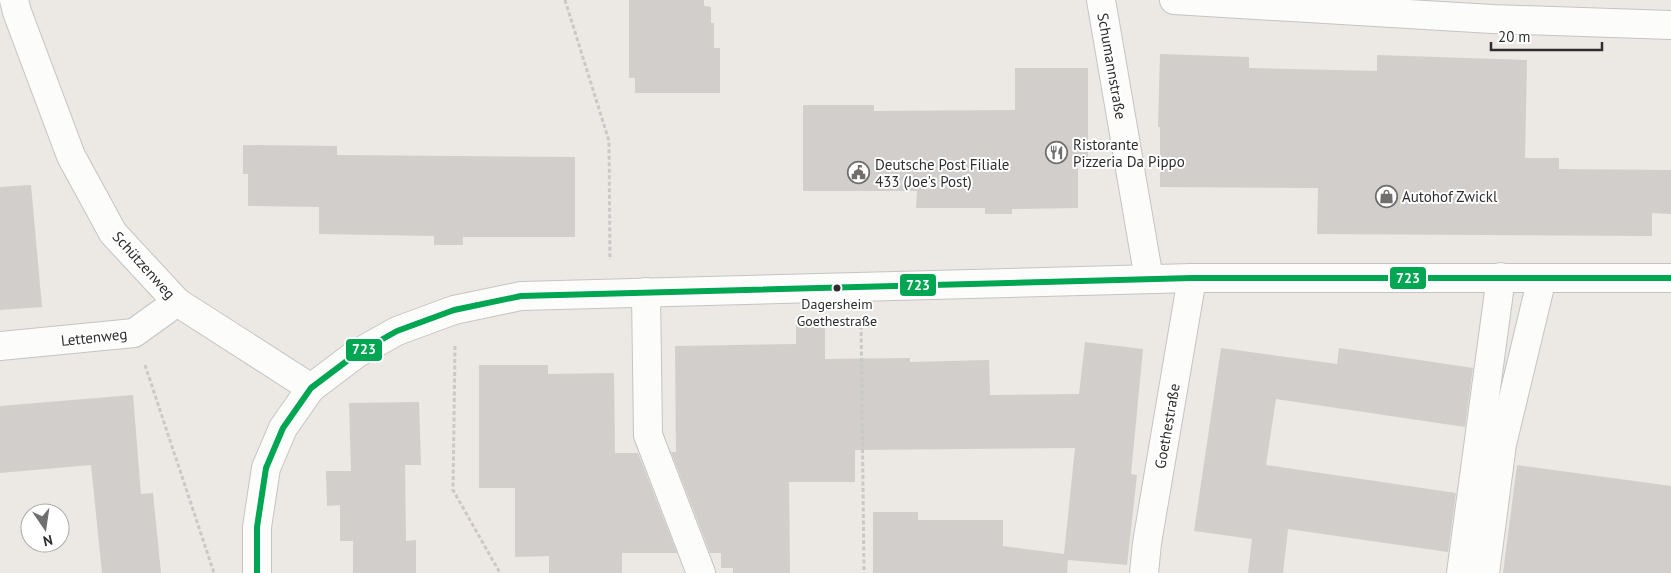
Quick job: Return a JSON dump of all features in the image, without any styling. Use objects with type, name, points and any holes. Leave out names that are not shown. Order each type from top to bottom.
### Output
[{"type":"street","name":"Schumannstraße","points":[[1101,0],[1149,279]]},
{"type":"street","points":[[1174,0],[1492,10],[1671,25]]},
{"type":"street","name":"Schützenweg","points":[[10,8],[71,156],[114,233],[177,302],[311,388]]},
{"type":"street","points":[[1461,573],[1501,277]]},
{"type":"street","points":[[257,573],[257,527],[266,468],[283,428],[311,388],[356,354],[397,331],[454,310],[521,296],[1192,278],[1671,278]]},
{"type":"street","name":"Goethestraße","points":[[1144,573],[1147,543],[1192,278]]},
{"type":"street","points":[[1485,573],[1502,444],[1542,278]]},
{"type":"street","points":[[646,292],[648,435],[701,573]]},
{"type":"street","name":"Lettenweg","points":[[0,346],[134,333],[177,302]]},
{"type":"path","points":[[565,0],[609,141],[610,294]]},
{"type":"path","points":[[862,286],[864,573]]},
{"type":"path","points":[[454,310],[456,362],[453,490],[500,573]]},
{"type":"path","points":[[134,333],[214,573]]},
{"type":"building","points":[[629,0],[704,0],[704,6],[711,7],[711,23],[714,23],[714,48],[720,48],[720,93],[635,93],[635,78],[629,78]]},
{"type":"building","points":[[1160,54],[1249,57],[1249,68],[1377,71],[1377,55],[1527,60],[1525,158],[1559,158],[1559,169],[1671,170],[1671,214],[1652,213],[1652,236],[1317,234],[1318,188],[1160,187],[1160,127],[1158,127]]},
{"type":"building","points":[[1015,68],[1088,68],[1088,161],[1078,161],[1078,208],[1012,209],[1012,214],[985,214],[985,208],[916,208],[917,191],[803,191],[803,105],[874,105],[874,111],[1015,110]]},
{"type":"building","points":[[243,145],[337,146],[337,155],[575,157],[575,237],[463,237],[463,245],[434,245],[434,236],[319,234],[319,207],[248,206],[248,174],[243,174]]},
{"type":"building","points":[[31,185],[42,307],[0,310],[0,187]]},
{"type":"building","points":[[796,325],[825,325],[825,359],[910,358],[910,362],[989,360],[990,395],[1079,394],[1085,342],[1143,349],[1131,474],[1137,475],[1127,565],[1068,560],[1067,573],[873,573],[873,512],[918,512],[918,520],[1003,520],[1003,546],[1064,554],[1075,448],[855,450],[855,482],[789,482],[790,573],[733,573],[733,568],[721,568],[721,553],[710,553],[671,452],[676,452],[675,346],[796,344]]},
{"type":"building","points":[[1221,348],[1337,364],[1339,348],[1473,368],[1465,427],[1276,399],[1266,465],[1456,493],[1448,552],[1288,529],[1283,573],[1248,573],[1252,539],[1194,531]]},
{"type":"building","points":[[479,365],[548,365],[548,374],[614,373],[615,453],[638,453],[677,553],[622,553],[622,573],[549,573],[549,556],[515,557],[515,488],[479,488]]},
{"type":"building","points":[[133,395],[141,494],[153,493],[161,573],[102,573],[91,465],[0,473],[0,406]]},
{"type":"building","points":[[419,402],[421,465],[405,465],[406,541],[416,540],[416,573],[353,573],[353,541],[340,541],[340,505],[327,506],[326,471],[351,471],[349,403]]},
{"type":"building","points":[[1517,465],[1671,486],[1671,573],[1503,573]]},
{"type":"transit line","name":"723","points":[[257,573],[257,527],[266,468],[283,428],[311,388],[356,354],[397,331],[454,310],[521,296],[1192,278],[1671,278]]},
{"type":"place","name":"Ristorante Pizzeria Da Pippo","points":[[1057,153]]},
{"type":"place","name":"Deutsche Post Filiale 433 (Joe's Post)","points":[[859,173]]},
{"type":"place","name":"Autohof Zwickl","points":[[1386,196]]},
{"type":"place","name":"Dagersheim Goethestraße","points":[[837,288]]}]
